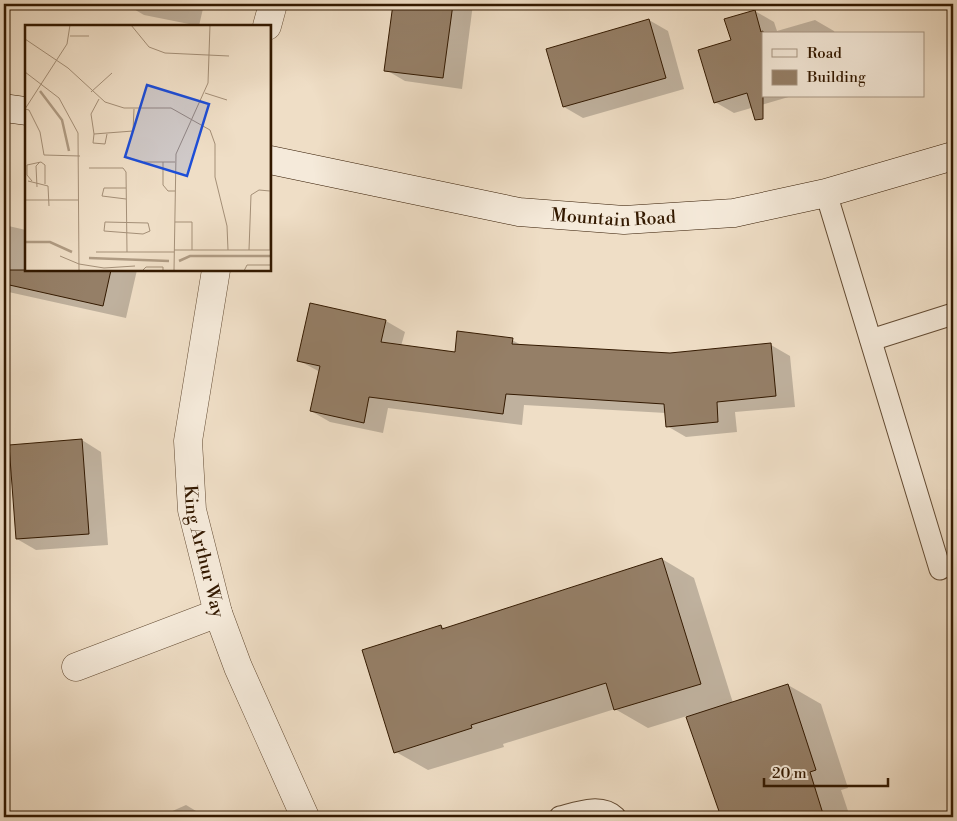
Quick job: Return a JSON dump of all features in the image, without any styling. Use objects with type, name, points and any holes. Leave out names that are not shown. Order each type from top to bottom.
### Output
[{"type":"street","points":[[267,25],[273,4]]},
{"type":"street","points":[[4,108],[25,111]]},
{"type":"street","name":"Mountain Road","points":[[271,160],[520,212],[624,220],[734,213],[826,193],[953,156]]},
{"type":"street","name":"King Arthur Way","points":[[216,271],[188,441],[192,510],[218,613],[238,668],[305,817]]},
{"type":"street","points":[[76,668],[218,613]]},
{"type":"lane","points":[[826,193],[940,569]]},
{"type":"lane","points":[[871,340],[953,314]]},
{"type":"lane","points":[[560,817],[586,809],[611,814],[615,817]]},
{"type":"building","points":[[393,4],[453,4],[443,78],[384,71]]},
{"type":"building","points":[[755,10],[761,32],[763,31],[763,119],[755,120],[747,93],[714,103],[698,50],[731,40],[724,19]]},
{"type":"building","points":[[649,19],[666,78],[563,107],[546,49]]},
{"type":"building","points":[[7,270],[111,271],[103,306],[5,284]]},
{"type":"building","points":[[310,303],[386,320],[381,342],[455,352],[457,331],[513,338],[512,344],[670,353],[771,343],[776,396],[717,402],[718,422],[666,427],[664,404],[506,394],[503,414],[369,397],[364,423],[310,411],[320,366],[297,361]]},
{"type":"building","points":[[82,439],[89,534],[16,539],[9,445]]},
{"type":"building","points":[[662,558],[701,684],[614,710],[606,683],[471,725],[472,728],[394,753],[362,650],[441,625],[442,629]]},
{"type":"building","points":[[788,684],[816,770],[810,772],[824,817],[721,817],[686,717]]}]
